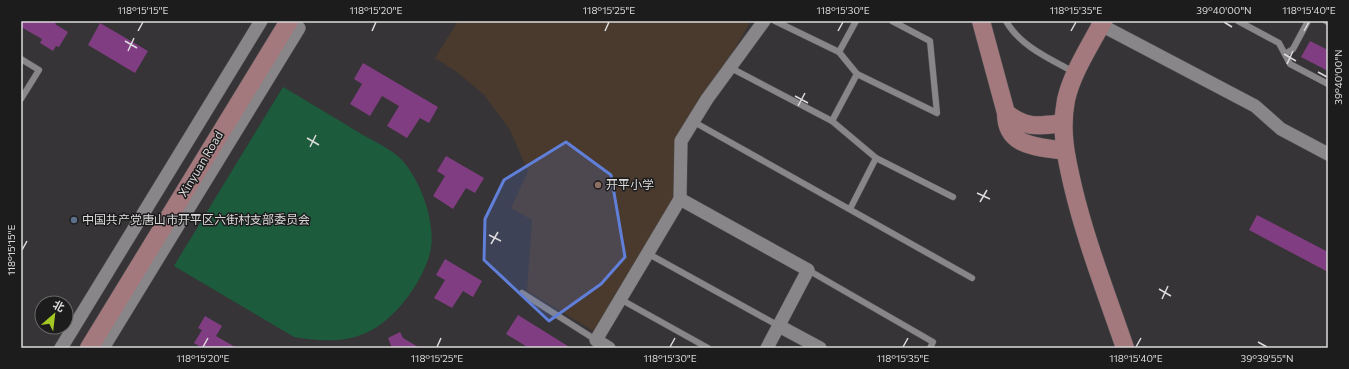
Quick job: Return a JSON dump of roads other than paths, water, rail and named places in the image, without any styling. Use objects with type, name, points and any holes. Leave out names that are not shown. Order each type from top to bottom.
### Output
[{"type":"main road","name":"Xinyuan Road","points":[[75,348],[285,21]]},
{"type":"main road","name":"Xinyuan Road","points":[[89,348],[285,21]]},
{"type":"main road","points":[[981,21],[1006,113],[1006,124],[1012,136],[1021,142],[1064,151]]},
{"type":"main road","points":[[1102,23],[1076,73],[1066,99],[1063,123],[1064,151],[1082,223],[1125,348]]},
{"type":"main road","points":[[1006,113],[1021,123],[1029,126],[1063,123]]},
{"type":"street","points":[[61,348],[261,21]]},
{"type":"street","points":[[103,348],[298,28],[285,21]]},
{"type":"street","points":[[609,348],[596,340],[680,199],[681,141],[694,122],[706,99],[731,68],[764,21]]},
{"type":"street","points":[[1102,23],[1255,106],[1281,129],[1328,154]]},
{"type":"street","points":[[680,199],[808,270],[767,348]]},
{"type":"street","points":[[779,326],[820,348]]},
{"type":"lane","points":[[775,21],[839,52],[857,74],[937,113],[930,41],[892,21]]},
{"type":"lane","points":[[839,52],[856,21]]},
{"type":"lane","points":[[1006,21],[1024,42],[1076,73]]},
{"type":"lane","points":[[1238,21],[1278,43],[1290,64],[1328,84]]},
{"type":"lane","points":[[1285,54],[1293,49],[1308,21]]},
{"type":"lane","points":[[21,59],[39,70],[21,99]]},
{"type":"lane","points":[[731,68],[832,122],[876,158],[952,197]]},
{"type":"lane","points":[[832,122],[857,74]]},
{"type":"lane","points":[[694,122],[972,278]]},
{"type":"lane","points":[[850,209],[876,158]]},
{"type":"lane","points":[[648,253],[779,326]]},
{"type":"lane","points":[[808,270],[933,342],[930,348]]},
{"type":"lane","points":[[522,293],[596,340]]},
{"type":"lane","points":[[620,299],[708,348]]},
{"type":"place","name":"开平小学","points":[[598,185]]},
{"type":"place","name":"中国共产党唐山市开平区六街村支部委员会","points":[[74,220]]}]
